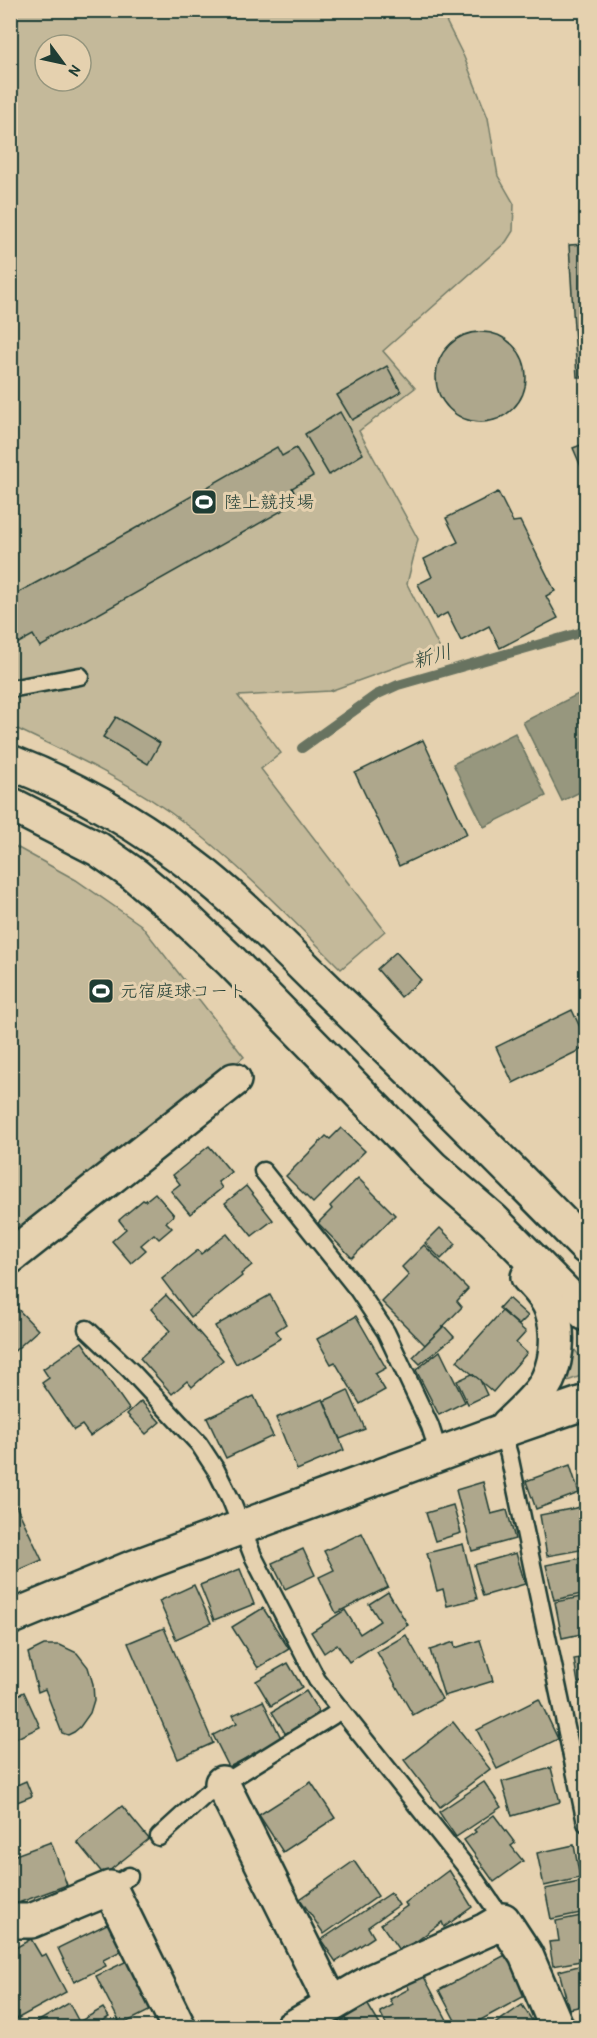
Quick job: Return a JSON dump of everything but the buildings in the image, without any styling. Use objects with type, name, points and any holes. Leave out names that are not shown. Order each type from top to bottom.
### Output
[{"type":"street","points":[[10,762],[74,790],[111,811],[206,876],[452,1110],[586,1247]]},
{"type":"street","points":[[10,804],[98,849],[135,875],[176,909],[224,954],[432,1167],[493,1220],[586,1314]]},
{"type":"street","points":[[10,1257],[234,1080]]},
{"type":"street","points":[[432,1167],[484,1232],[538,1288],[552,1311],[557,1341],[550,1374],[534,1400],[502,1431]]},
{"type":"street","points":[[10,1618],[129,1569],[586,1402]]},
{"type":"street","points":[[222,1783],[332,2004]]},
{"type":"street","points":[[10,1921],[31,1921],[120,1882],[179,2028]]},
{"type":"street","points":[[292,2028],[374,1980],[486,1930],[503,1920],[526,1955],[556,2028]]},
{"type":"lane","points":[[10,690],[80,676]]},
{"type":"lane","points":[[263,1171],[358,1290],[386,1332],[430,1426],[439,1454]]},
{"type":"lane","points":[[87,1329],[199,1444],[216,1470],[253,1556],[317,1680],[470,1872],[503,1920]]},
{"type":"lane","points":[[502,1431],[586,1823]]},
{"type":"lane","points":[[159,1837],[204,1795],[340,1709]]},
{"type":"shaded area","name":"陸上競技場","points":[[10,11],[441,11],[464,57],[488,118],[498,176],[514,204],[513,231],[506,242],[383,351],[415,388],[359,431],[418,539],[407,584],[441,651],[330,691],[238,696],[281,753],[261,769],[385,931],[341,969],[249,878],[190,827],[148,798],[58,748],[11,726]]},
{"type":"shaded area","points":[[584,691],[586,697],[586,789],[562,801],[523,722]]},
{"type":"shaded area","points":[[515,733],[546,796],[484,827],[453,764]]},
{"type":"shaded area","name":"元宿庭球コート","points":[[11,844],[76,880],[141,925],[244,1057],[11,1242]]},
{"type":"shaded area","points":[[574,1349],[586,1364],[586,1374],[557,1385],[567,1350]]},
{"type":"waterway","name":"新川","points":[[302,748],[376,695],[398,685],[586,631]]},
{"type":"place","name":"陸上競技場","points":[[204,502]]},
{"type":"place","name":"元宿庭球コート","points":[[101,991]]}]
